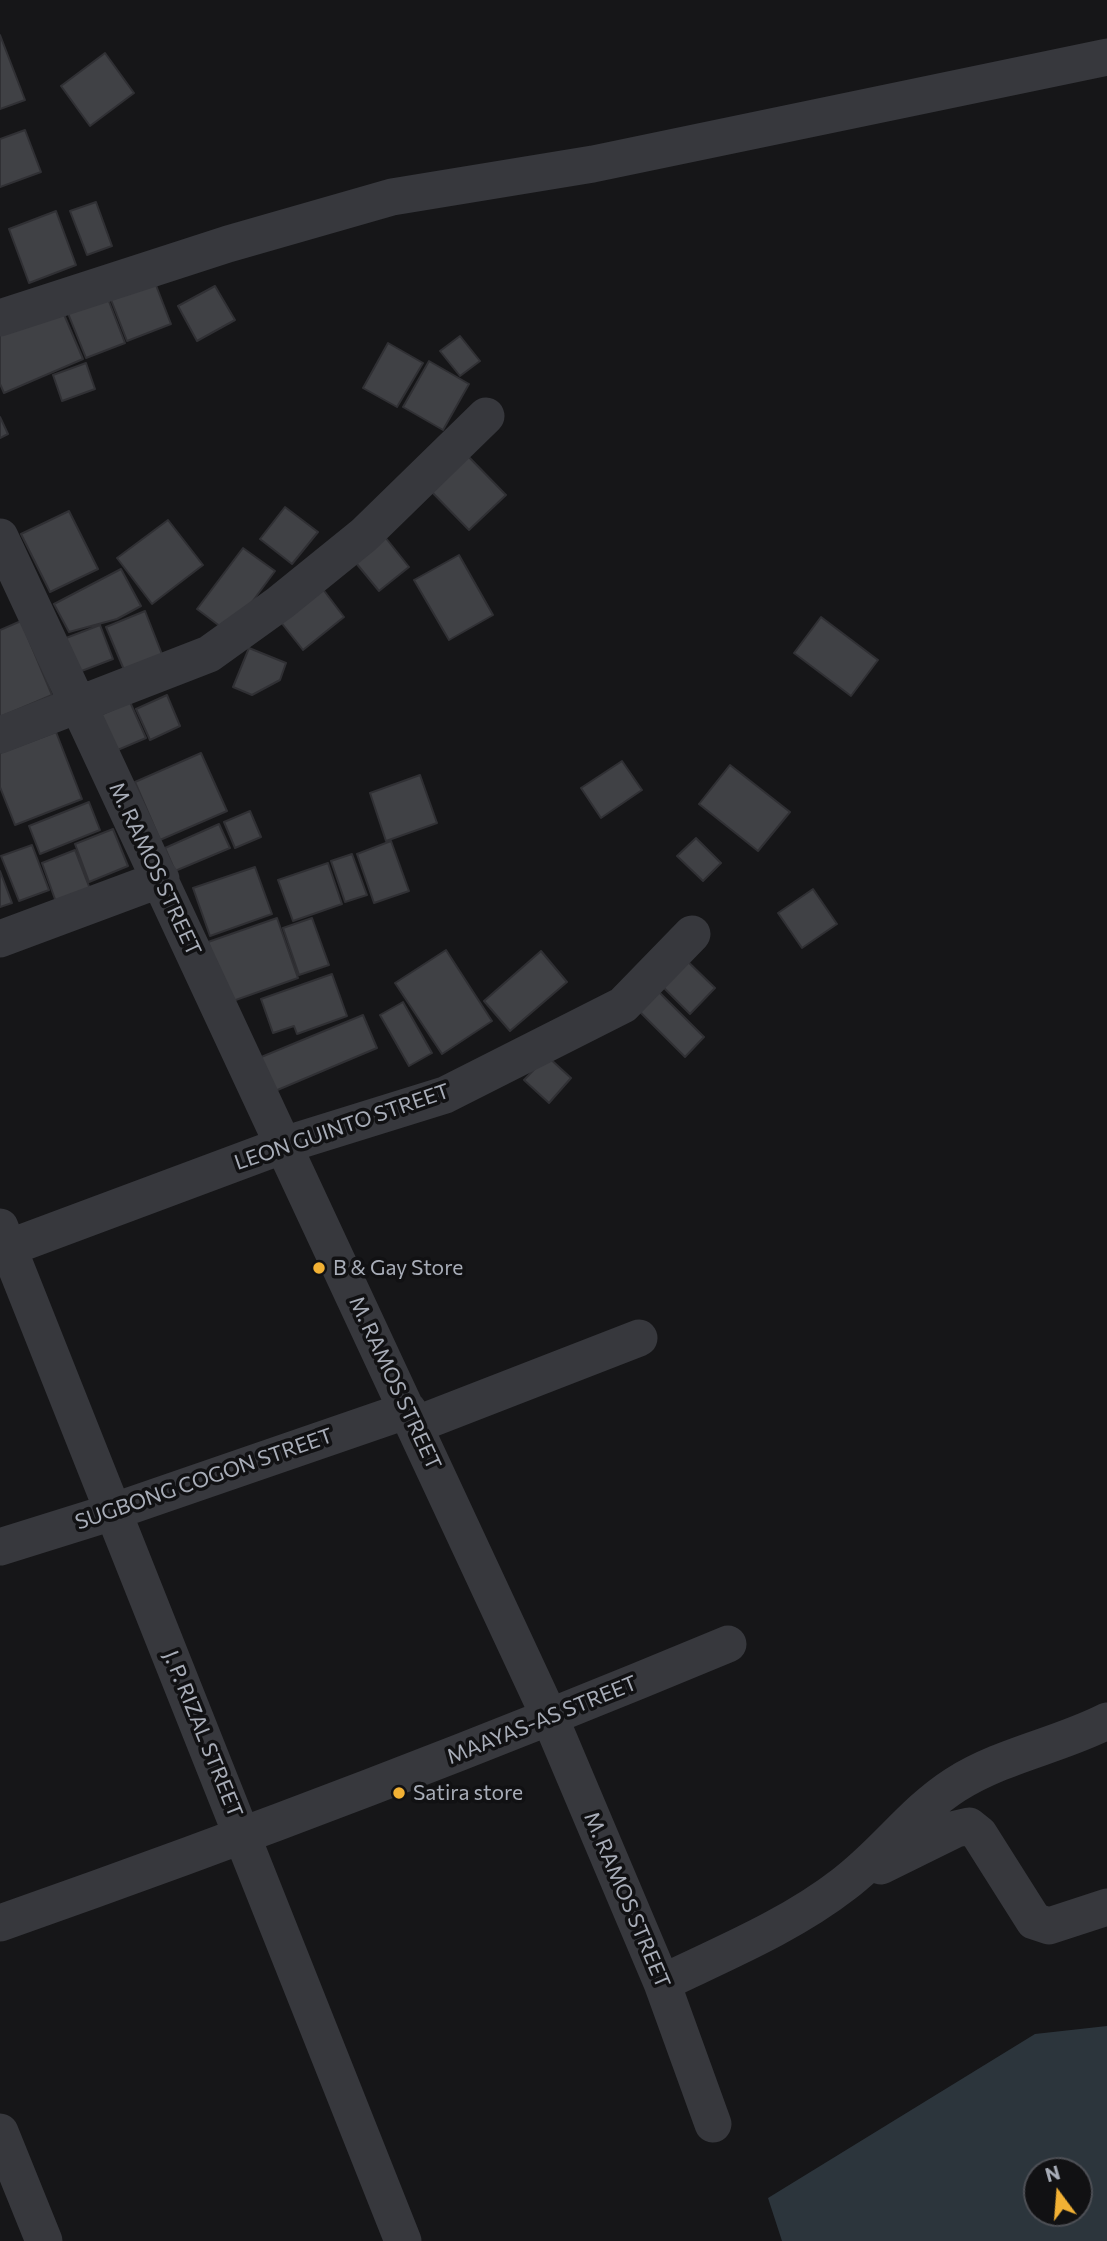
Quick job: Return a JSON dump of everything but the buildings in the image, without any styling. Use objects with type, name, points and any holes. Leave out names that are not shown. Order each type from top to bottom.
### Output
[{"type":"street","points":[[0,318],[228,244],[392,197],[593,164],[1107,57]]},
{"type":"street","points":[[0,735],[209,654],[280,603],[364,534],[486,416]]},
{"type":"street","name":"M. RAMOS STREET","points":[[0,537],[550,1718],[662,1983],[713,2124]]},
{"type":"street","points":[[0,939],[161,879]]},
{"type":"street","name":"LEON GUINTO STREET","points":[[3,1242],[284,1145],[445,1096],[623,1005],[692,934]]},
{"type":"street","name":"J. P. RIZAL STREET","points":[[3,1242],[245,1837],[403,2241]]},
{"type":"street","name":"SUGBONG COGON STREET","points":[[0,1547],[412,1417],[639,1338]]},
{"type":"street","name":"MAAYAS-AS STREET","points":[[0,1923],[245,1837],[550,1718],[728,1644]]},
{"type":"street","points":[[845,1884],[934,1800],[957,1783],[1012,1757],[1107,1721]]},
{"type":"street","points":[[662,1983],[788,1921],[845,1884],[956,1829],[969,1826],[979,1834],[1034,1921],[1049,1926],[1107,1907]]},
{"type":"street","points":[[0,2132],[44,2241]]},
{"type":"shaded area","points":[[1107,2026],[1107,2241],[782,2241],[768,2198],[1035,2034]]},
{"type":"place","name":"B & Gay Store","points":[[319,1268]]},
{"type":"place","name":"Satira store","points":[[399,1793]]}]
